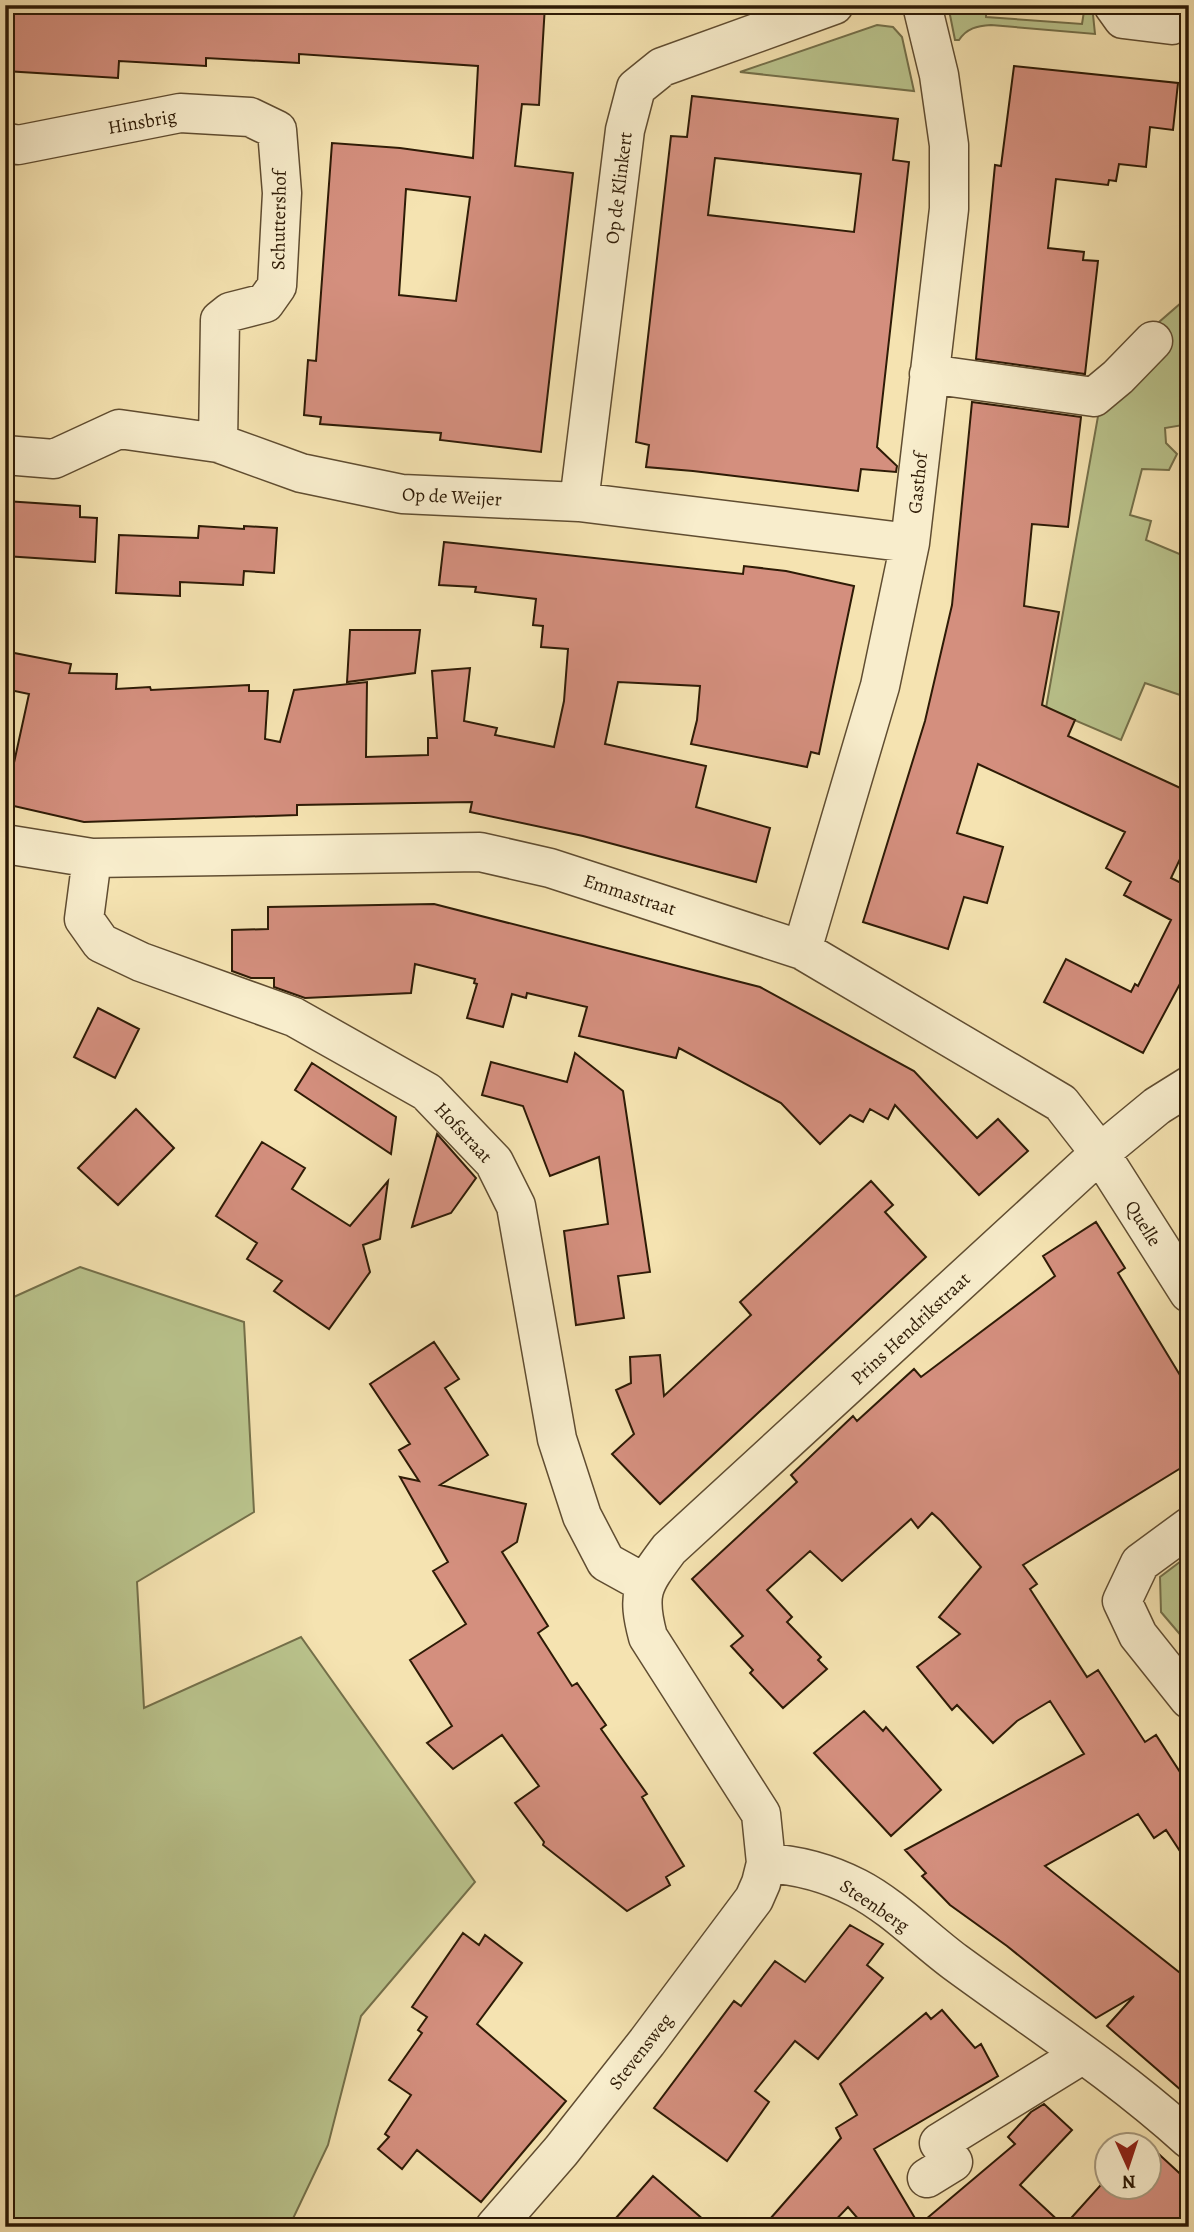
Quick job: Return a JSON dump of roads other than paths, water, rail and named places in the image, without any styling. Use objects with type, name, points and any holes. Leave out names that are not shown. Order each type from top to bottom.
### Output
[{"type":"street","name":"Op de Klinkert","points":[[579,502],[625,130],[636,88],[662,67],[834,5]]},
{"type":"street","name":"Gasthof","points":[[802,950],[880,686],[910,543],[949,209],[949,145],[939,75],[922,5]]},
{"type":"street","points":[[1113,5],[1123,19],[1172,25],[1184,19],[1189,8]]},
{"type":"street","name":"Hinsbrig","points":[[5,142],[18,145],[180,113],[250,117],[277,130]]},
{"type":"street","name":"Schuttershof","points":[[218,443],[220,320],[230,312],[265,303],[277,286],[282,193],[277,130]]},
{"type":"street","points":[[929,374],[1094,397],[1153,341]]},
{"type":"street","name":"Op de Weijer","points":[[5,455],[54,459],[119,429],[218,443],[301,473],[402,494],[579,502],[910,543]]},
{"type":"street","name":"Emmastraat","points":[[5,844],[92,858],[480,852],[550,868],[802,950],[1061,1102],[1100,1153]]},
{"type":"street","name":"Hofstraat","points":[[92,858],[84,919],[101,943],[141,962],[294,1017],[426,1092],[494,1162],[516,1206],[557,1439],[582,1516],[606,1562],[644,1583]]},
{"type":"street","name":"Prins Hendrikstraat","points":[[644,1583],[669,1549],[1100,1153],[1157,1106],[1189,1086]]},
{"type":"street","name":"Quelle","points":[[1100,1153],[1189,1293]]},
{"type":"street","points":[[1189,1527],[1140,1563],[1122,1601],[1138,1635],[1189,1699]]},
{"type":"street","points":[[644,1583],[641,1607],[648,1637],[761,1814],[766,1863]]},
{"type":"street","name":"Steenberg","points":[[766,1863],[788,1864],[824,1872],[860,1890],[953,1961],[1123,2083],[1189,2139]]},
{"type":"street","name":"Stevensweg","points":[[495,2227],[561,2151],[724,1941],[754,1899],[766,1863]]},
{"type":"street","points":[[927,2178],[953,2162],[939,2143],[1083,2054]]}]
